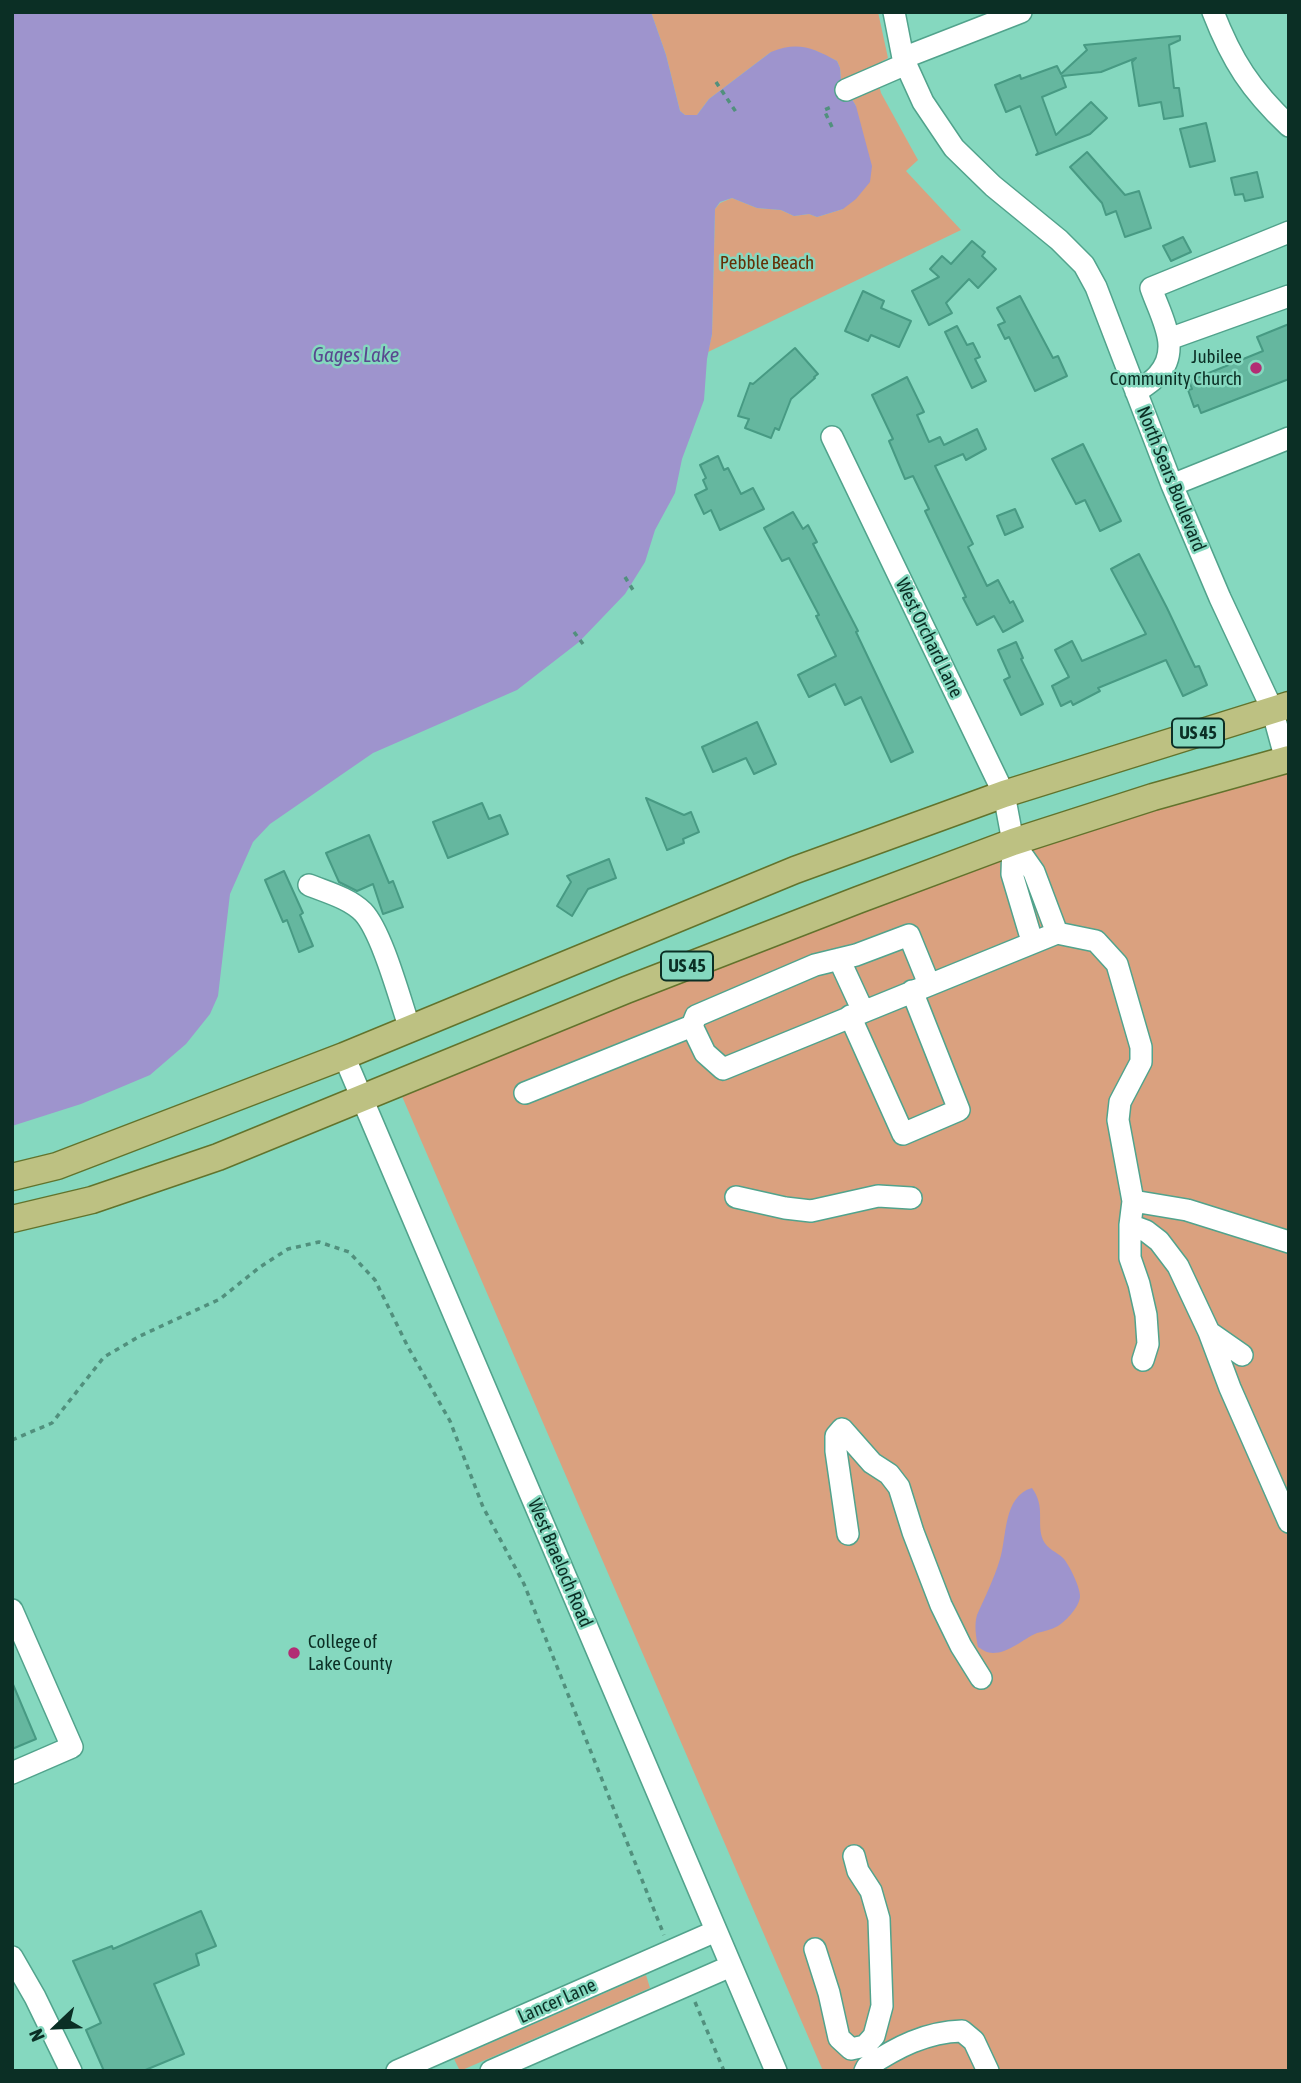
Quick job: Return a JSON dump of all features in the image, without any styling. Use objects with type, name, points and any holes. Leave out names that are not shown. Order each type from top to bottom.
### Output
[{"type":"main road","name":"US 45","points":[[12,1177],[57,1166],[344,1056],[795,870],[1004,794],[1280,707]]},
{"type":"main road","name":"US 45","points":[[12,1219],[92,1200],[218,1157],[625,990],[1013,842],[1153,797],[1287,760]]},
{"type":"street","name":"North Sears Boulevard","points":[[894,12],[904,61],[923,103],[954,148],[993,186],[1059,240],[1084,265],[1096,287],[1172,485],[1220,598],[1280,707],[1287,760]]},
{"type":"street","points":[[844,96],[904,61],[984,25],[1021,12]]},
{"type":"street","points":[[1213,12],[1226,44],[1246,80],[1289,126]]},
{"type":"street","points":[[1136,392],[1157,376],[1169,359],[1169,339],[1151,288],[1289,232]]},
{"type":"street","points":[[1169,339],[1289,296]]},
{"type":"street","name":"West Orchard Lane","points":[[832,437],[1004,794],[1013,842]]},
{"type":"street","points":[[1172,485],[1289,438]]},
{"type":"street","points":[[1013,842],[1034,872],[1057,933]]},
{"type":"street","points":[[1013,842],[1012,874],[1032,942]]},
{"type":"street","points":[[309,885],[355,905],[369,920],[410,1029]]},
{"type":"street","points":[[692,1026],[705,1053],[723,1069],[1057,933],[1096,942],[1117,964],[1141,1047],[1141,1062],[1120,1102],[1118,1120],[1133,1201],[1130,1258],[1146,1315],[1148,1344],[1143,1360]]},
{"type":"street","points":[[524,1093],[692,1026],[696,1016],[815,965],[839,959],[856,955],[909,935],[921,987],[959,1110],[903,1134],[856,1014],[839,959]]},
{"type":"street","name":"West Braeloch Road","points":[[344,1056],[776,2071]]},
{"type":"street","points":[[736,1197],[785,1209],[811,1211],[878,1196],[911,1198]]},
{"type":"street","points":[[1133,1201],[1186,1210],[1289,1242]]},
{"type":"street","points":[[1130,1225],[1146,1231],[1159,1241],[1178,1266],[1209,1332],[1230,1388],[1289,1522]]},
{"type":"street","points":[[1209,1332],[1241,1355]]},
{"type":"street","points":[[848,1534],[836,1451],[836,1436],[842,1429],[872,1463],[889,1474],[899,1488],[941,1605],[961,1646],[981,1678]]},
{"type":"street","points":[[12,1610],[72,1746],[12,1773]]},
{"type":"street","points":[[816,1949],[839,2038],[851,2049],[865,2046],[874,2036],[882,2006],[881,1943],[879,1919],[871,1891],[858,1871],[854,1856]]},
{"type":"street","name":"Lancer Lane","points":[[408,2069],[716,1930]]},
{"type":"street","points":[[12,1957],[71,2071]]},
{"type":"street","name":"Lancer Lane","points":[[491,2071],[732,1966]]},
{"type":"street","points":[[865,2071],[867,2067],[901,2046],[945,2032],[962,2032],[974,2041],[988,2071]]},
{"type":"path","points":[[716,82],[736,112]]},
{"type":"path","points":[[832,127],[824,110],[844,96]]},
{"type":"path","points":[[625,577],[633,590]]},
{"type":"path","points":[[574,632],[583,644]]},
{"type":"path","points":[[12,1440],[52,1423],[104,1357],[140,1336],[220,1299],[288,1249],[319,1242],[349,1252],[375,1280],[408,1347],[450,1421],[484,1507],[524,1584],[664,1934]]},
{"type":"path","points":[[696,2003],[724,2071]]},
{"type":"green space","name":"Pebble Beach","points":[[651,12],[878,12],[888,58],[874,66],[881,93],[918,160],[906,171],[961,230],[708,352],[712,334],[715,209],[720,203],[732,198],[757,208],[781,210],[794,216],[809,214],[817,217],[843,209],[856,106],[841,81],[837,61],[814,50],[771,52],[709,99],[697,115],[685,115],[680,111],[666,55]]},
{"type":"green space","points":[[1289,759],[1289,2071],[823,2071],[401,1094],[1034,837]]},
{"type":"green space","points":[[646,1975],[650,1988],[460,2071],[454,2059]]},
{"type":"water","name":"Gages Lake","points":[[12,12],[651,12],[666,55],[680,111],[685,115],[697,115],[709,99],[771,52],[789,47],[805,48],[837,61],[841,81],[856,106],[872,166],[870,182],[856,199],[843,209],[817,217],[809,214],[794,216],[781,210],[757,208],[732,198],[720,202],[715,209],[712,334],[704,400],[682,459],[675,493],[655,530],[645,562],[625,594],[579,642],[517,690],[373,753],[270,824],[253,842],[230,894],[218,996],[210,1014],[186,1044],[150,1075],[81,1104],[12,1126]]},
{"type":"water","points":[[1032,1488],[1039,1502],[1043,1540],[1063,1558],[1079,1588],[1080,1597],[1072,1613],[1058,1626],[1037,1633],[1005,1651],[993,1653],[978,1647],[975,1627],[977,1615],[1000,1559],[1011,1508],[1023,1492]]},
{"type":"building","points":[[1180,36],[1180,40],[1169,45],[1174,88],[1179,88],[1183,116],[1164,119],[1161,102],[1139,106],[1132,62],[1136,58],[1101,72],[1062,76],[1066,87],[1042,97],[1056,135],[1091,102],[1107,118],[1090,134],[1036,155],[1038,153],[1020,106],[1006,112],[995,85],[1020,75],[1021,79],[1057,66],[1061,74],[1087,50],[1084,45]]},
{"type":"building","points":[[1206,123],[1215,161],[1190,167],[1180,129]]},
{"type":"building","points":[[1087,152],[1125,195],[1139,191],[1151,228],[1125,237],[1116,211],[1106,215],[1102,203],[1070,167]]},
{"type":"building","points":[[1257,172],[1263,197],[1245,201],[1243,194],[1235,195],[1231,178]]},
{"type":"building","points":[[1183,237],[1191,252],[1171,261],[1163,246]]},
{"type":"building","points":[[972,241],[985,252],[982,256],[996,269],[978,288],[969,279],[946,303],[952,313],[929,325],[912,291],[939,277],[930,269],[942,256],[951,264]]},
{"type":"building","points":[[863,291],[884,301],[881,308],[911,321],[899,347],[871,335],[868,341],[845,331]]},
{"type":"building","points":[[1020,296],[1053,358],[1058,356],[1067,376],[1035,391],[1009,337],[1005,339],[998,325],[1005,322],[997,308]]},
{"type":"building","name":"Jubilee Community Church","points":[[1289,324],[1289,379],[1201,413],[1198,405],[1194,407],[1188,390],[1192,389],[1189,381],[1263,351],[1257,337]]},
{"type":"building","points":[[957,326],[967,345],[973,343],[980,357],[975,359],[986,381],[972,388],[945,332]]},
{"type":"building","points":[[795,348],[818,374],[791,399],[779,430],[775,428],[771,438],[745,428],[749,419],[738,416],[750,383],[753,384]]},
{"type":"building","points":[[907,377],[924,412],[917,415],[929,442],[940,437],[944,445],[977,429],[986,449],[966,460],[963,454],[935,466],[973,544],[968,547],[987,586],[998,580],[1023,621],[1003,632],[994,616],[977,625],[925,511],[929,509],[913,476],[905,479],[889,441],[893,439],[872,395]]},
{"type":"building","points":[[1083,444],[1121,521],[1100,531],[1085,500],[1076,504],[1052,459]]},
{"type":"building","points":[[718,456],[724,470],[728,468],[741,494],[753,488],[764,509],[720,530],[711,510],[704,514],[695,495],[707,489],[703,480],[706,478],[700,465]]},
{"type":"building","points":[[1015,509],[1023,527],[1005,535],[997,516]]},
{"type":"building","points":[[793,512],[803,529],[808,525],[817,542],[813,544],[858,631],[856,632],[913,752],[891,762],[861,697],[845,705],[835,684],[809,697],[798,675],[836,656],[816,616],[819,615],[789,558],[782,561],[764,528]]},
{"type":"building","points":[[1139,554],[1195,667],[1199,666],[1207,685],[1183,696],[1166,660],[1098,688],[1100,691],[1073,705],[1071,701],[1061,706],[1052,686],[1069,677],[1055,650],[1072,641],[1082,661],[1146,634],[1111,569]]},
{"type":"building","points":[[1016,642],[1023,658],[1021,659],[1043,704],[1021,715],[1004,680],[1010,677],[998,650]]},
{"type":"building","points":[[757,722],[776,764],[754,774],[746,758],[713,772],[702,747]]},
{"type":"building","points":[[646,798],[684,815],[691,812],[699,832],[683,839],[684,843],[667,850]]},
{"type":"building","points":[[482,803],[489,819],[500,815],[508,834],[448,858],[433,822]]},
{"type":"building","points":[[369,835],[389,883],[393,881],[403,907],[383,914],[373,884],[357,891],[339,882],[326,853]]},
{"type":"building","points":[[609,859],[616,878],[588,889],[572,916],[557,906],[571,882],[567,876]]},
{"type":"building","points":[[284,871],[303,913],[300,915],[313,946],[299,952],[287,920],[283,922],[265,880]]},
{"type":"building","points":[[12,1682],[36,1739],[12,1749]]},
{"type":"building","points":[[201,1911],[216,1946],[196,1954],[199,1965],[154,1984],[184,2054],[143,2071],[104,2071],[86,2030],[101,2023],[73,1961],[112,1946],[113,1949]]},
{"type":"place","name":"Jubilee Community Church","points":[[1256,368]]},
{"type":"place","name":"College of Lake County","points":[[294,1653]]}]
